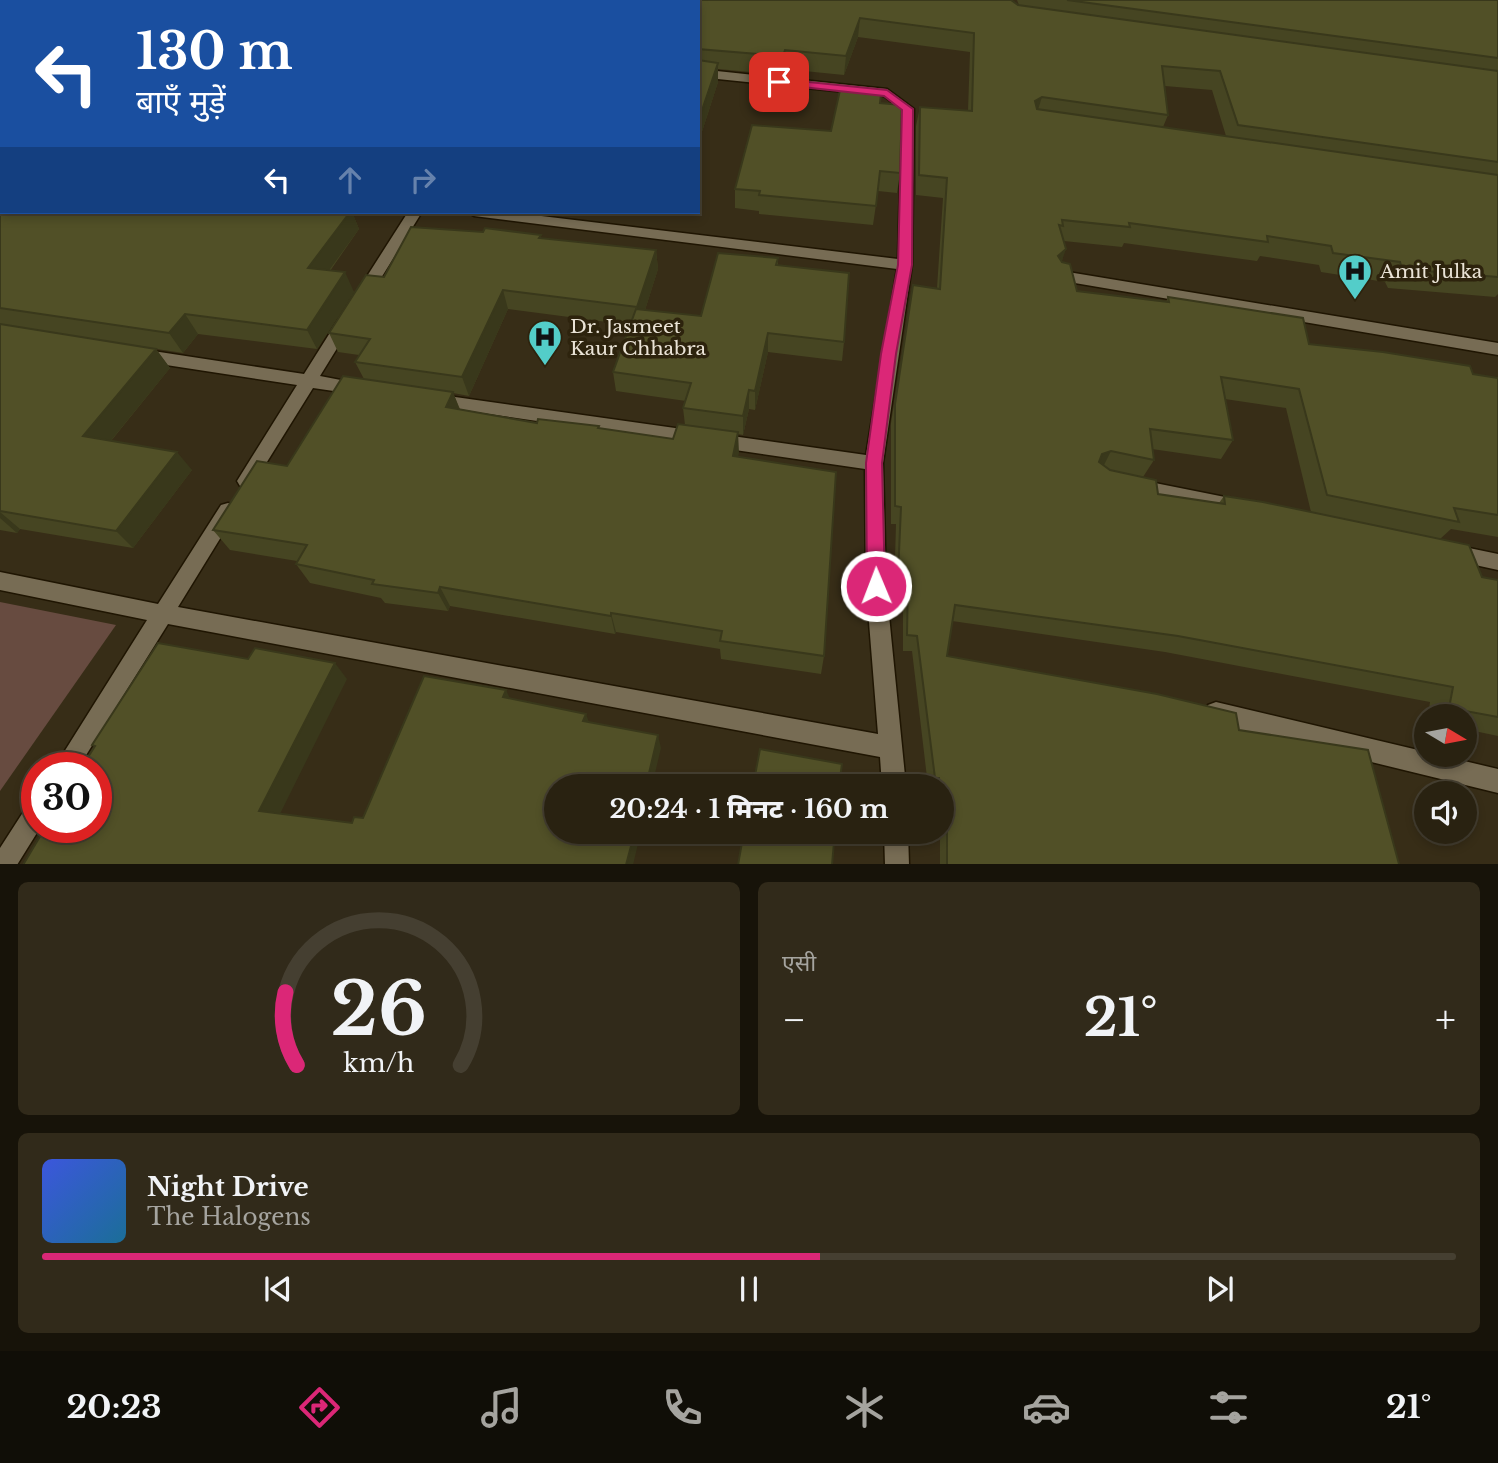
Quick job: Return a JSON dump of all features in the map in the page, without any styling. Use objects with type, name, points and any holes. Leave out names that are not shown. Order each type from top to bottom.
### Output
[{"type":"street","points":[[700,73],[887,93],[908,109],[905,265],[874,463],[876,586],[893,774]]},
{"type":"street","points":[[75,752],[414,214]]},
{"type":"street","points":[[490,214],[905,265]]},
{"type":"street","points":[[1062,276],[1498,349]]},
{"type":"street","points":[[121,352],[377,391]]},
{"type":"street","points":[[418,397],[874,463]]},
{"type":"street","points":[[1115,482],[1252,510]]},
{"type":"street","points":[[1430,548],[1498,562]]},
{"type":"street","points":[[0,580],[164,614],[892,748]]},
{"type":"street","points":[[1189,706],[1498,781]]},
{"type":"street","points":[[2,864],[21,835]]},
{"type":"street","points":[[896,844],[897,864]]},
{"type":"shaded area","points":[[0,602],[116,625],[27,752],[21,752],[21,761],[0,791]]},
{"type":"building","points":[[700,0],[1011,0],[1018,5],[1498,71],[1498,162],[1238,125],[1220,71],[1162,66],[1168,115],[1042,97],[1035,101],[1037,109],[1498,175],[1498,277],[1402,269],[1400,262],[1333,253],[1331,246],[1267,236],[1268,242],[1129,223],[1130,227],[1062,220],[1063,226],[1059,225],[1066,249],[1058,256],[1062,262],[1070,264],[1077,291],[1169,302],[1168,297],[1303,318],[1309,344],[1470,366],[1473,374],[1498,378],[1498,515],[1454,508],[1459,522],[1327,495],[1299,389],[1221,377],[1233,440],[1150,429],[1154,460],[1111,451],[1102,454],[1099,462],[1110,470],[1156,480],[1158,494],[1225,504],[1224,496],[1263,502],[1469,545],[1482,577],[1498,580],[1498,717],[1477,713],[1477,704],[1450,704],[1453,687],[1178,636],[955,605],[947,656],[1157,694],[1236,713],[1239,730],[1368,750],[1399,864],[947,864],[947,844],[954,844],[954,774],[934,774],[917,636],[907,635],[908,576],[898,575],[901,507],[895,506],[895,404],[913,285],[940,289],[947,178],[919,175],[920,107],[972,111],[974,33],[860,18],[846,56],[785,50],[783,56],[700,49]]},
{"type":"building","points":[[1067,0],[1498,0],[1498,58]]},
{"type":"building","points":[[700,60],[718,63],[700,116]]},
{"type":"building","points":[[840,90],[881,94],[880,103],[902,105],[900,173],[880,171],[876,206],[759,195],[760,191],[735,189],[752,125],[831,131]]},
{"type":"building","points":[[0,214],[348,214],[308,268],[345,272],[307,330],[185,314],[169,333],[0,308]]},
{"type":"building","points":[[411,227],[483,232],[485,228],[541,235],[539,238],[656,250],[637,307],[503,290],[462,377],[355,362],[370,339],[329,333],[366,275],[384,277]]},
{"type":"building","points":[[718,253],[778,258],[776,265],[849,273],[844,342],[768,333],[755,391],[749,390],[743,416],[683,408],[691,383],[613,372],[636,309],[701,316]]},
{"type":"building","points":[[0,324],[156,349],[83,436],[177,452],[116,531],[0,511]]},
{"type":"building","points":[[343,376],[453,392],[446,407],[537,423],[538,419],[599,426],[598,428],[673,439],[678,424],[738,432],[733,456],[836,472],[824,656],[720,641],[722,631],[611,613],[611,616],[440,587],[438,593],[372,584],[374,580],[296,564],[307,545],[213,530],[257,461],[287,466]]},
{"type":"building","points":[[158,643],[248,659],[255,648],[335,663],[259,811],[352,823],[354,817],[363,818],[424,676],[506,690],[503,697],[586,714],[583,721],[658,735],[649,774],[544,774],[544,844],[632,844],[626,864],[24,864],[36,843],[112,843],[112,752],[91,752],[95,746],[92,745]]},
{"type":"building","points":[[760,749],[842,764],[841,774],[755,774]]},
{"type":"building","points":[[742,844],[834,844],[832,864],[738,864]]},
{"type":"place","name":"Amit Julka","points":[[1355,301]]},
{"type":"place","name":"Dr. Jasmeet Kaur Chhabra","points":[[545,367]]},
{"type":"route","points":[[779,82],[887,93],[908,109],[905,265],[874,463],[876,586]]}]
